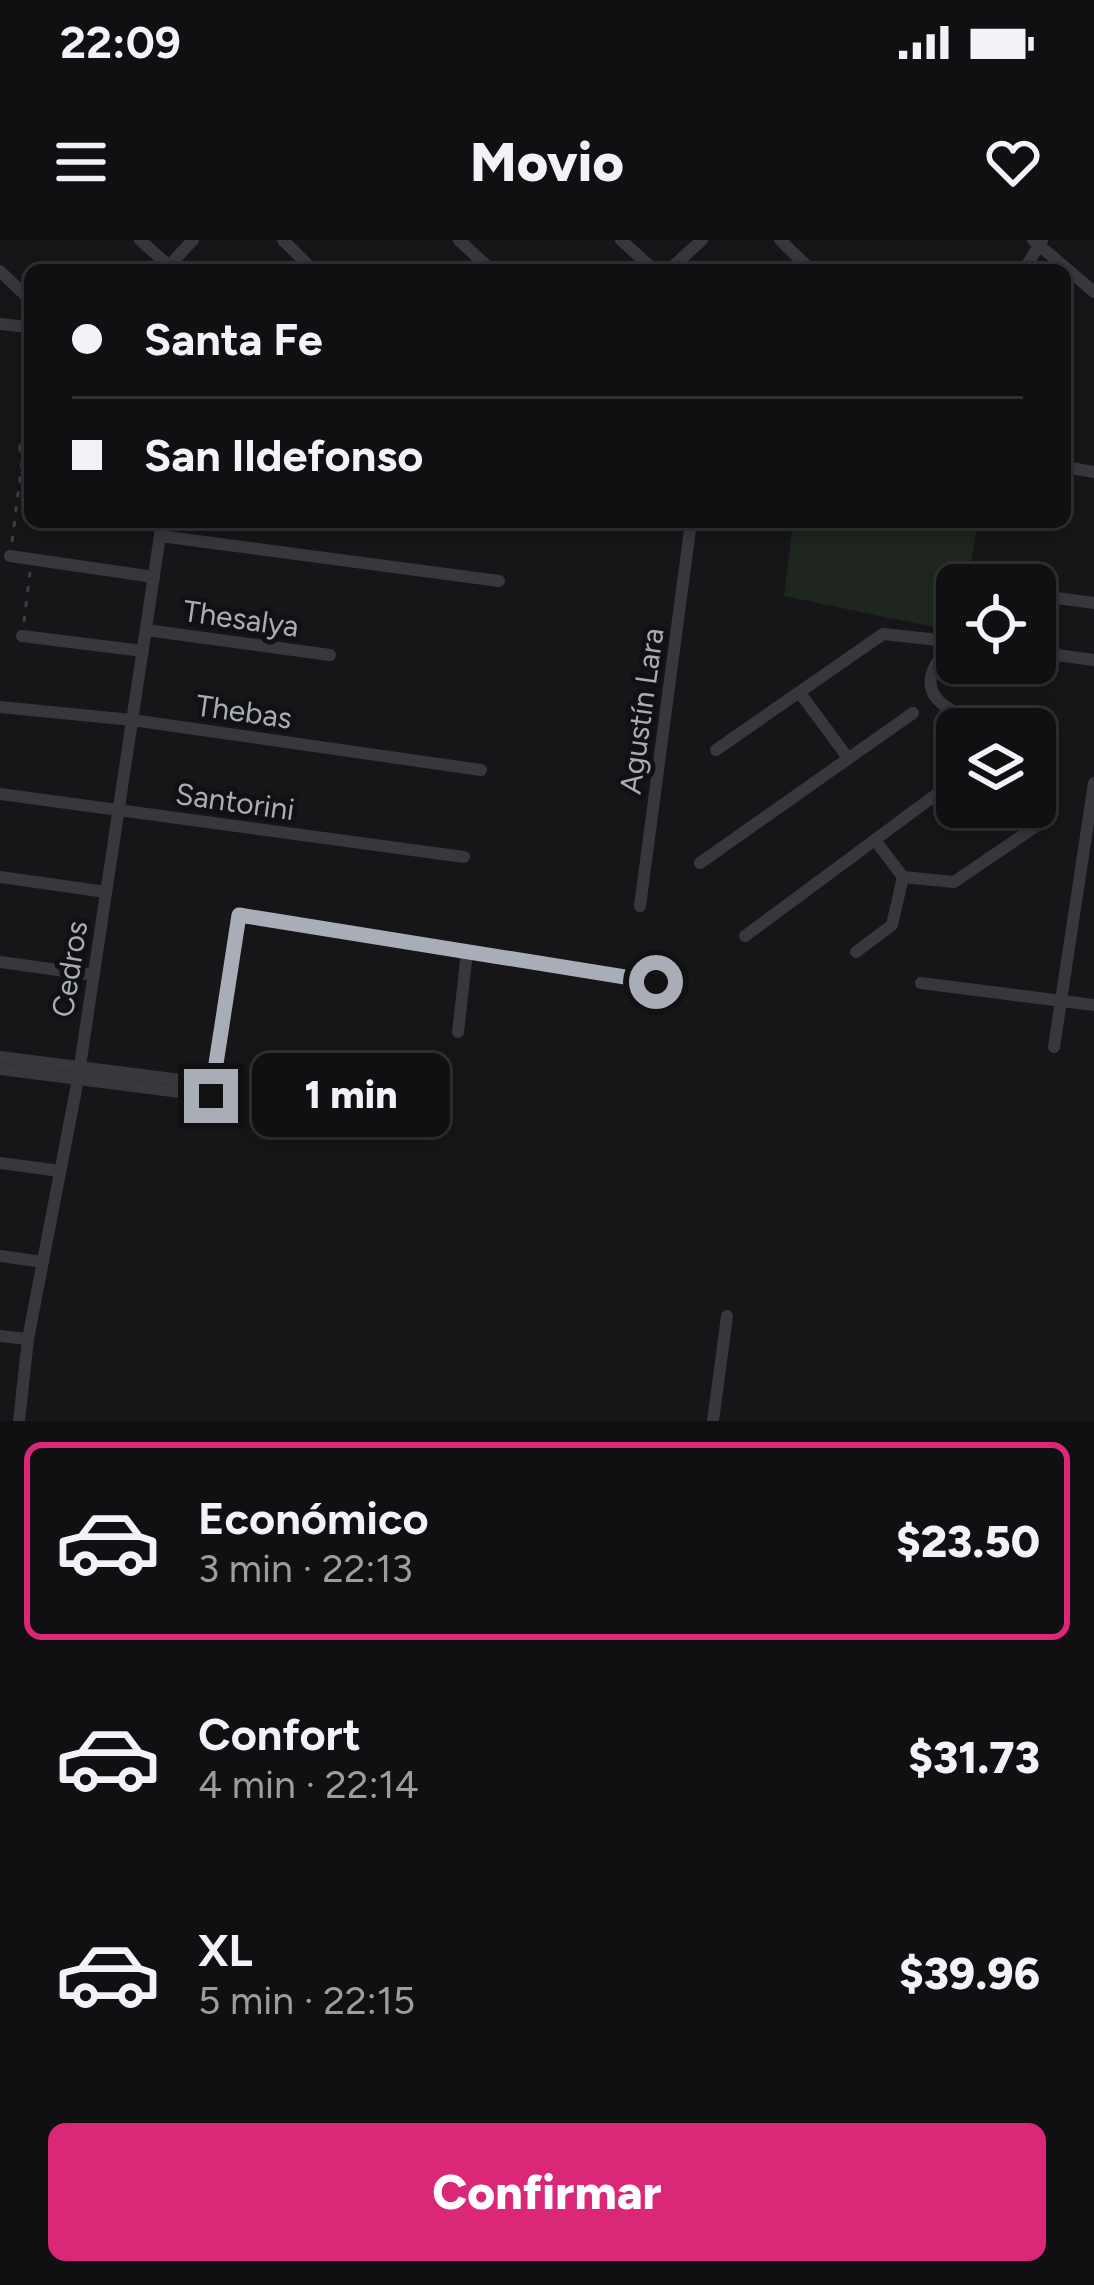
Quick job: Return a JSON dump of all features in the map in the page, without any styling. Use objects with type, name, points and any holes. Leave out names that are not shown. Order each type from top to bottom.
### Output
[{"type":"street","points":[[140,240],[163,264]]},
{"type":"street","points":[[171,264],[193,240]]},
{"type":"street","points":[[283,240],[307,264]]},
{"type":"street","points":[[460,240],[485,264]]},
{"type":"street","points":[[621,240],[647,264]]},
{"type":"street","points":[[676,264],[702,240]]},
{"type":"street","points":[[779,240],[805,264]]},
{"type":"street","points":[[1038,242],[1063,264]]},
{"type":"street","points":[[0,271],[24,294]]},
{"type":"street","points":[[1071,271],[1094,292]]},
{"type":"street","name":"Agustín Lara","points":[[640,906],[691,528]]},
{"type":"street","points":[[161,529],[499,581]]},
{"type":"street","name":"Cedros","points":[[19,1419],[28,1339],[79,1073],[161,529]]},
{"type":"street","points":[[10,556],[154,577]]},
{"type":"street","points":[[1056,598],[1094,603]]},
{"type":"street","name":"Thesalya","points":[[146,630],[330,655]]},
{"type":"street","points":[[716,750],[884,634],[936,640]]},
{"type":"street","name":"Thesalya","points":[[22,636],[143,651]]},
{"type":"street","points":[[1056,655],[1094,660]]},
{"type":"street","points":[[936,662],[931,687],[950,708]]},
{"type":"street","points":[[800,693],[848,758]]},
{"type":"street","name":"Thebas","points":[[0,707],[132,720],[482,770]]},
{"type":"street","points":[[700,863],[913,712]]},
{"type":"street","points":[[1054,1047],[1094,783]]},
{"type":"street","name":"Santorini","points":[[0,794],[464,856]]},
{"type":"street","points":[[745,936],[936,795]]},
{"type":"street","points":[[875,840],[903,877],[953,882],[1033,828]]},
{"type":"street","points":[[0,877],[106,892]]},
{"type":"street","points":[[856,952],[892,926],[903,877]]},
{"type":"street","points":[[1078,890],[1094,892]]},
{"type":"street","points":[[0,1057],[79,1073],[212,1090],[239,915],[656,982]]},
{"type":"street","points":[[458,1032],[467,952]]},
{"type":"street","points":[[0,962],[94,975]]},
{"type":"street","points":[[921,982],[1094,1005]]},
{"type":"street","points":[[0,1069],[79,1073]]},
{"type":"street","points":[[0,1163],[60,1171]]},
{"type":"street","points":[[0,1256],[43,1262]]},
{"type":"street","points":[[712,1421],[727,1316]]},
{"type":"street","points":[[0,1336],[28,1339]]},
{"type":"street","points":[[0,1414],[19,1419]]},
{"type":"path","points":[[10,556],[24,467]]},
{"type":"path","points":[[22,636],[32,560]]},
{"type":"shaded area","points":[[792,528],[977,528],[971,564],[936,564],[936,628],[784,596]]},
{"type":"route","points":[[211,1096],[239,915],[656,982]]}]
